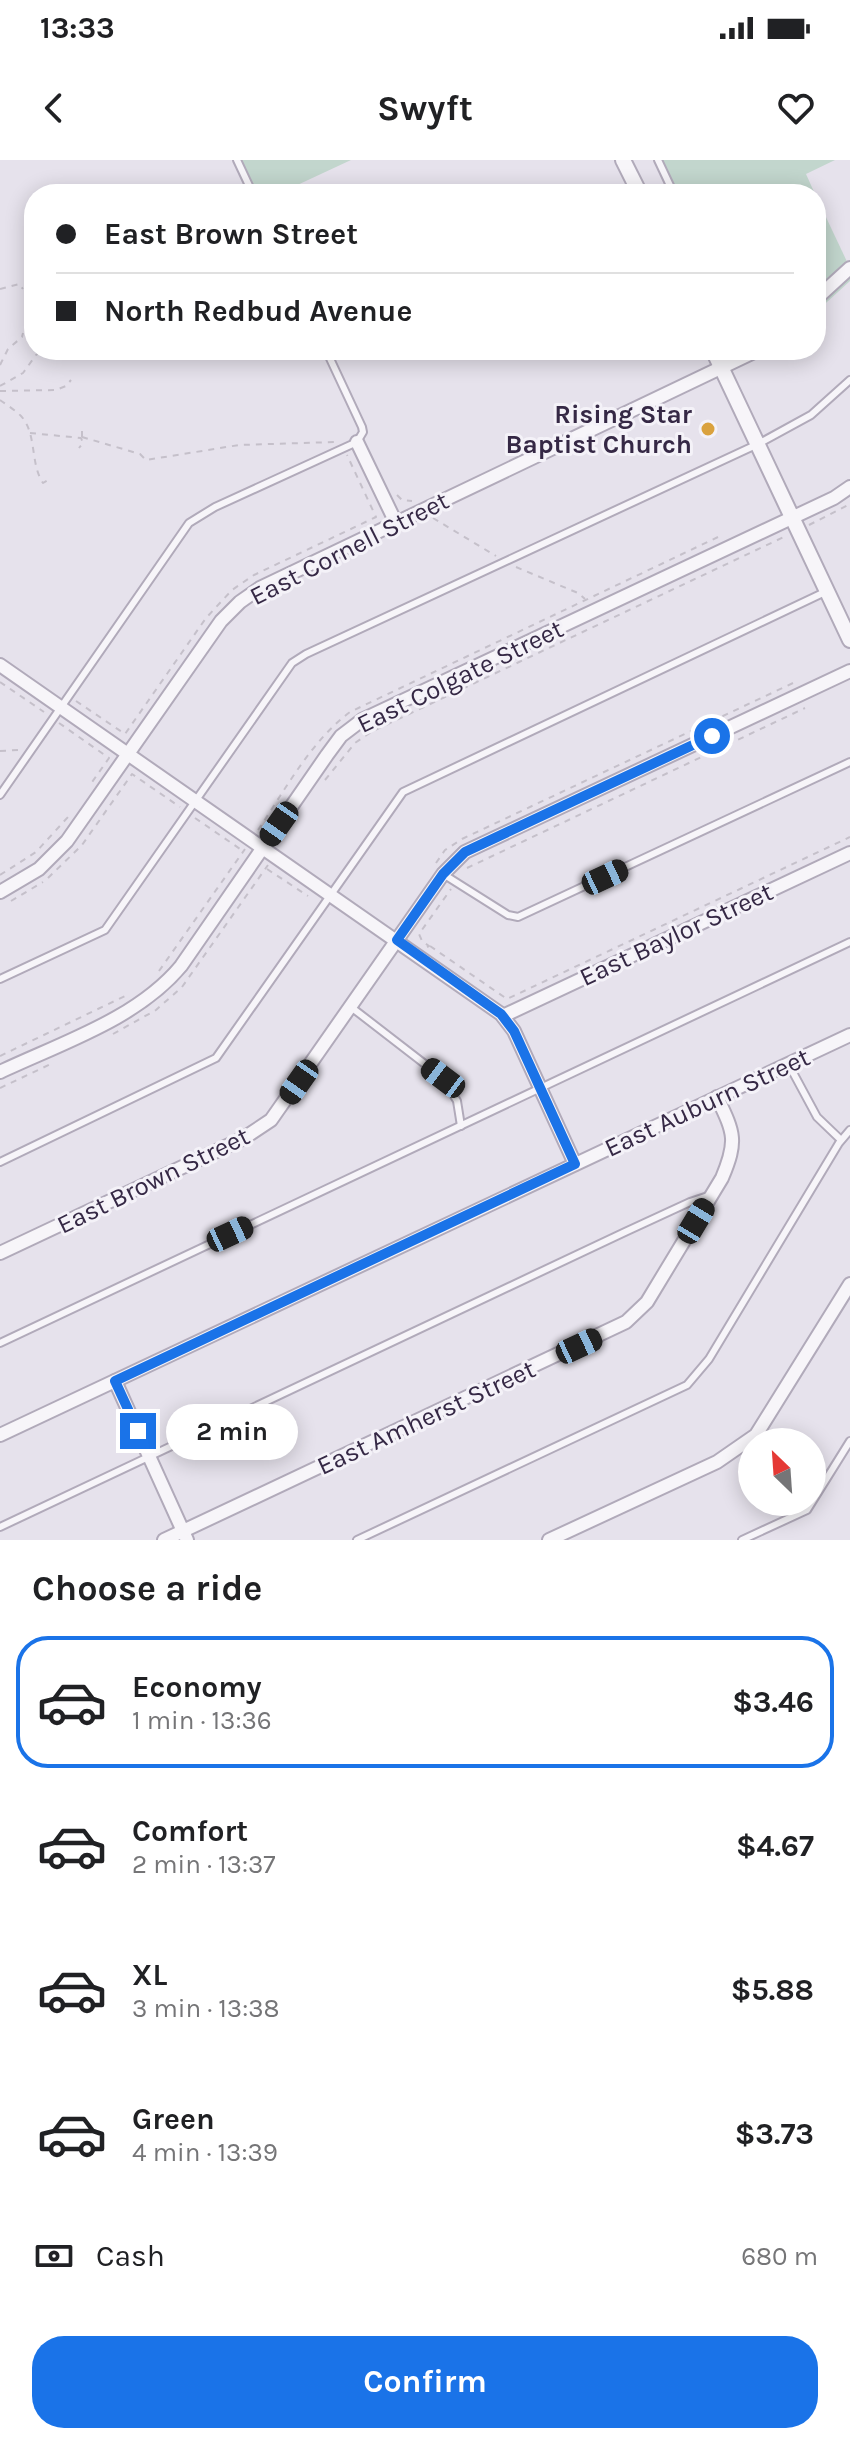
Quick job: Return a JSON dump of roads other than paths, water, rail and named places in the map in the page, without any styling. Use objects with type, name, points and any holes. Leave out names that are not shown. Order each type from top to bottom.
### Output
[{"type":"street","points":[[623,160],[635,184]]},
{"type":"street","points":[[826,290],[850,268]]},
{"type":"street","points":[[718,360],[850,640]]},
{"type":"street","name":"East Cornell Street","points":[[5,897],[60,849],[221,621],[240,602],[260,588],[738,360]]},
{"type":"street","points":[[357,442],[396,523]]},
{"type":"street","name":"East Colgate Street","points":[[0,1072],[114,1018],[152,996],[181,966],[268,850],[341,736],[362,720],[850,487]]},
{"type":"street","points":[[0,665],[397,940],[424,951],[503,1016],[514,1031],[575,1164]]},
{"type":"street","name":"East Brown Street","points":[[0,1253],[261,1127],[282,1107],[454,860],[485,842],[850,671]]},
{"type":"street","name":"East Baylor Street","points":[[503,1016],[850,853]]},
{"type":"street","name":"East Auburn Street","points":[[0,1435],[850,1035]]},
{"type":"street","name":"East Amherst Street","points":[[164,1540],[185,1536],[626,1322],[647,1302],[722,1178],[733,1134],[717,1097]]},
{"type":"street","points":[[549,1540],[717,1462],[756,1435],[850,1284]]},
{"type":"street","points":[[115,1381],[185,1536]]},
{"type":"lane","points":[[237,160],[248,184]]},
{"type":"lane","points":[[658,160],[669,184]]},
{"type":"lane","points":[[0,795],[189,523],[215,507],[357,442],[363,432],[362,427],[331,360]]},
{"type":"lane","points":[[0,979],[105,930],[292,663],[758,444],[811,415],[850,380]]},
{"type":"lane","points":[[0,1162],[216,1058],[403,792],[827,591]]},
{"type":"lane","points":[[443,874],[508,915],[518,917],[850,762]]},
{"type":"lane","points":[[0,1343],[850,942]]},
{"type":"lane","points":[[351,1007],[443,1078],[457,1101],[461,1126]]},
{"type":"lane","points":[[788,1064],[817,1117],[841,1140]]},
{"type":"lane","points":[[357,1540],[687,1385],[709,1359],[841,1140],[850,1130]]},
{"type":"lane","points":[[0,1527],[677,1208],[712,1195]]},
{"type":"lane","points":[[742,1540],[807,1510],[850,1441]]},
{"type":"place","name":"Rising Star Baptist Church","points":[[708,429]]}]
